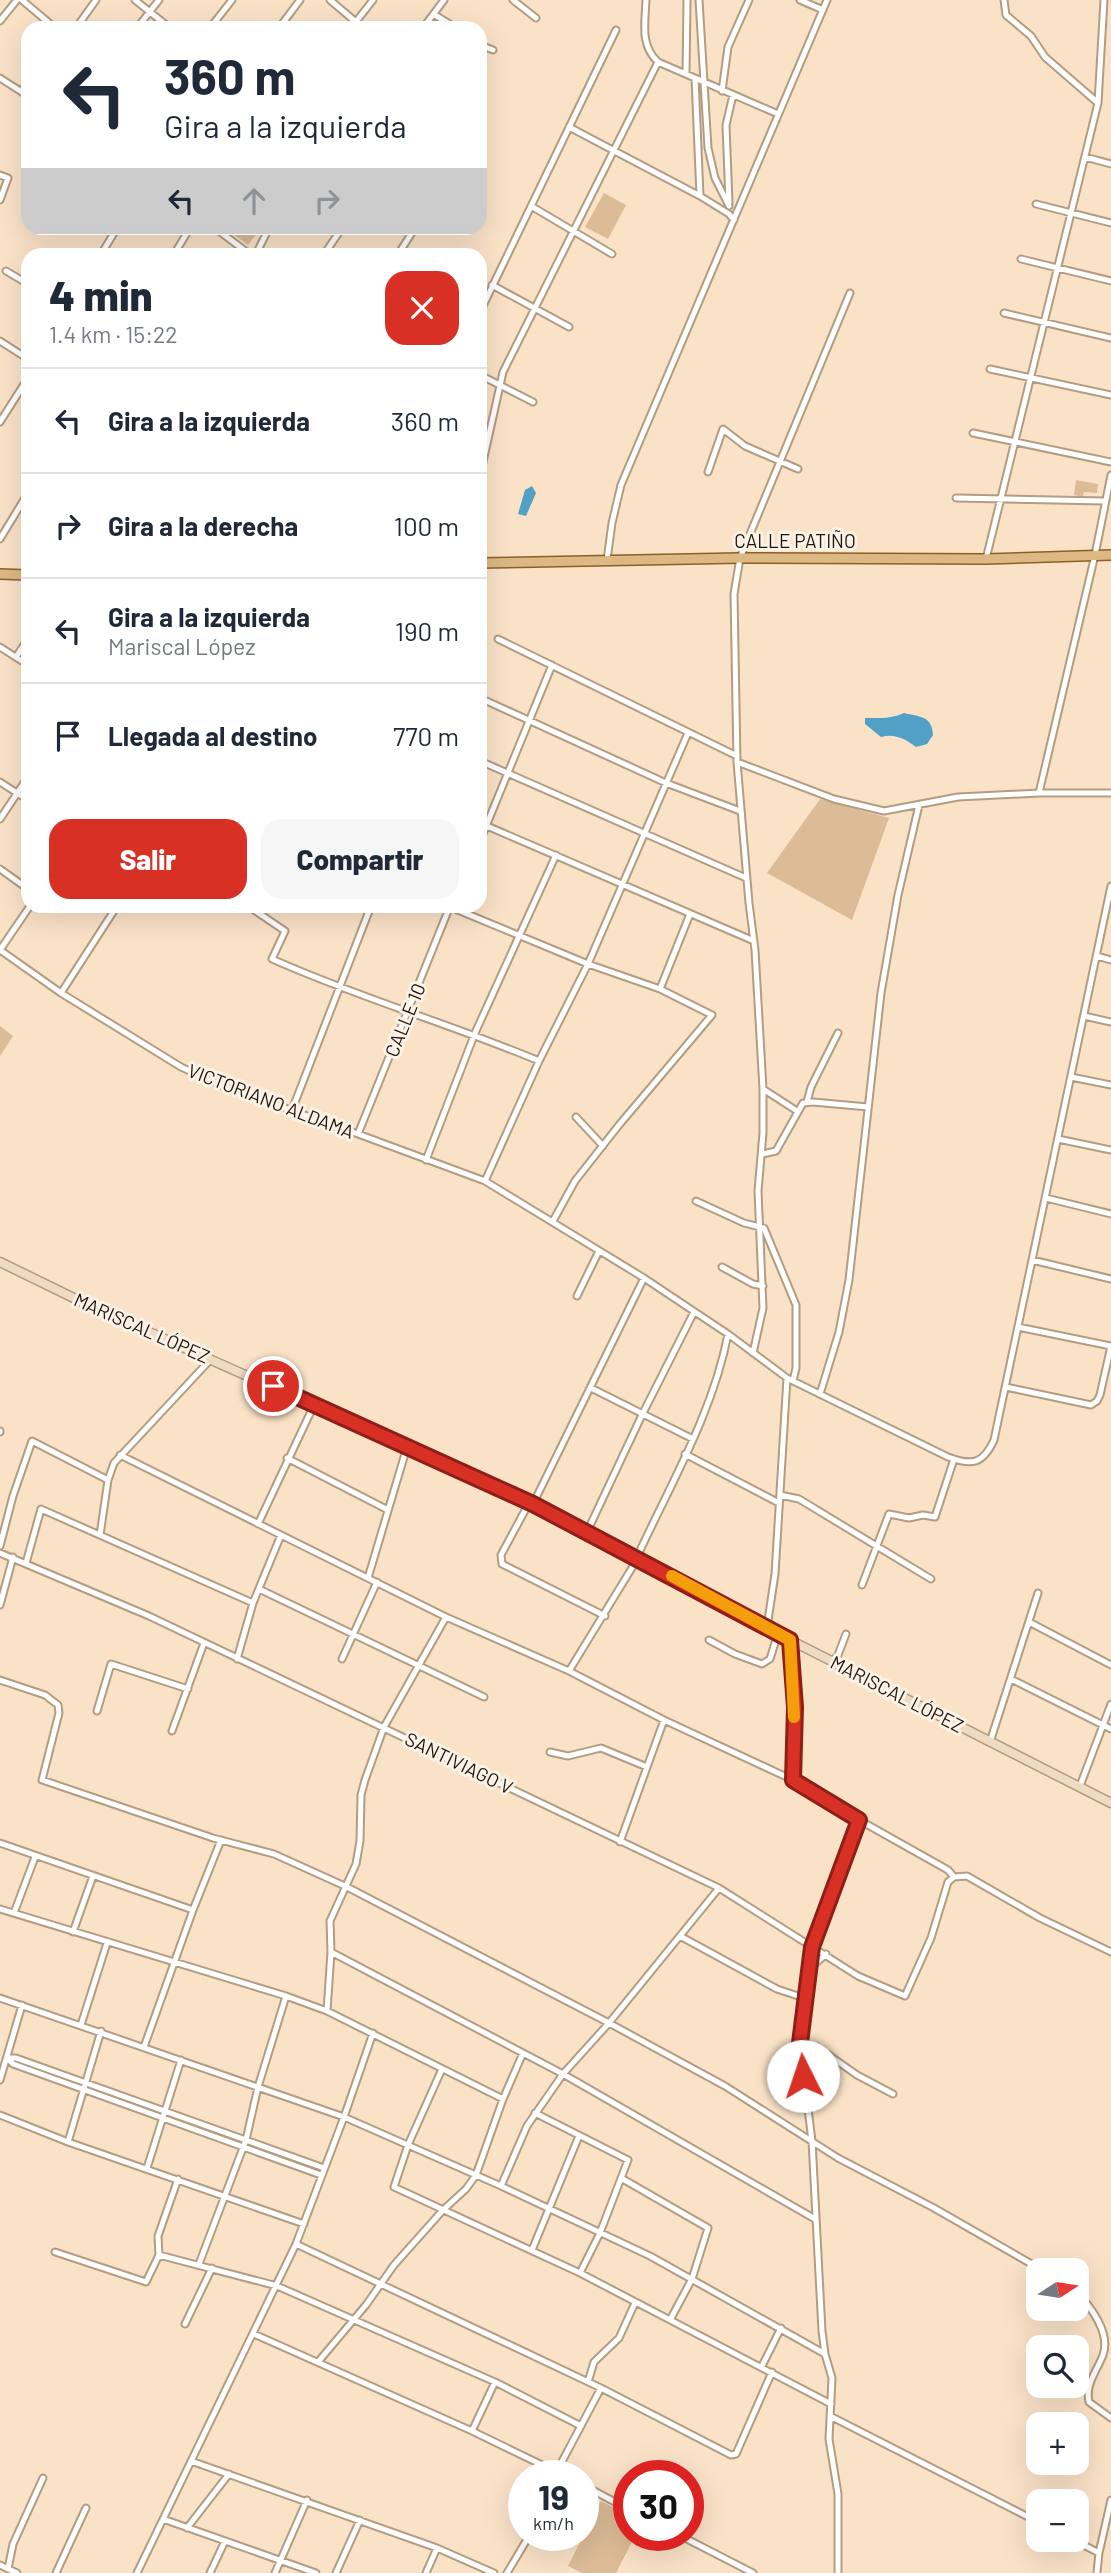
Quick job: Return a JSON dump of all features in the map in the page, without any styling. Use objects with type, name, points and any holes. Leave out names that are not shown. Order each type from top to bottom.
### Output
[{"type":"main road","name":"CALLE PATIÑO","points":[[487,563],[740,558],[986,559],[1111,555]]},
{"type":"main road","points":[[0,574],[21,575]]},
{"type":"street","points":[[0,21],[19,0],[46,21]]},
{"type":"street","points":[[81,21],[96,0]]},
{"type":"street","points":[[135,0],[161,21]]},
{"type":"street","points":[[143,21],[159,0]]},
{"type":"street","points":[[216,21],[232,0]]},
{"type":"street","points":[[284,21],[300,0]]},
{"type":"street","points":[[330,0],[354,21]]},
{"type":"street","points":[[356,21],[373,0]]},
{"type":"street","points":[[429,21],[444,0]]},
{"type":"street","points":[[513,0],[536,18]]},
{"type":"street","points":[[646,0],[645,36],[648,52],[658,62],[778,114]]},
{"type":"street","points":[[686,74],[687,0]]},
{"type":"street","points":[[699,0],[706,124],[712,167],[729,206]]},
{"type":"street","points":[[722,91],[728,47],[749,0]]},
{"type":"street","points":[[800,0],[823,10]]},
{"type":"street","points":[[607,561],[621,485],[827,0]]},
{"type":"street","points":[[1004,0],[1006,15],[1031,36],[1045,57],[1098,103]]},
{"type":"street","points":[[986,559],[1098,103],[1104,0]]},
{"type":"street","points":[[435,15],[445,21]]},
{"type":"street","points":[[487,296],[617,30]]},
{"type":"street","points":[[487,48],[492,50]]},
{"type":"street","points":[[487,445],[503,372],[658,62]]},
{"type":"street","points":[[0,78],[21,91]]},
{"type":"street","points":[[695,78],[699,196]]},
{"type":"street","points":[[729,214],[726,125],[733,95]]},
{"type":"street","points":[[569,127],[699,196],[729,214],[734,220]]},
{"type":"street","points":[[1085,157],[1111,164]]},
{"type":"street","points":[[0,175],[8,178],[0,200]]},
{"type":"street","points":[[1036,204],[1111,223]]},
{"type":"street","points":[[531,206],[612,254]]},
{"type":"street","points":[[224,235],[242,248]]},
{"type":"street","points":[[1021,259],[1111,281]]},
{"type":"street","points":[[6,271],[21,280]]},
{"type":"street","points":[[492,285],[569,327]]},
{"type":"street","points":[[753,1353],[763,1308],[758,1191],[762,1154],[763,1089],[754,941],[740,811],[734,594],[740,558],[850,293]]},
{"type":"street","points":[[1004,313],[1111,338]]},
{"type":"street","points":[[0,341],[21,354]]},
{"type":"street","points":[[990,369],[1111,395]]},
{"type":"street","points":[[487,379],[533,402]]},
{"type":"street","points":[[1,419],[21,389]]},
{"type":"street","points":[[708,471],[723,429],[745,446],[798,469]]},
{"type":"street","points":[[972,433],[1111,462]]},
{"type":"street","points":[[1039,793],[1111,475]]},
{"type":"street","points":[[956,498],[1104,502]]},
{"type":"street","points":[[0,539],[21,504]]},
{"type":"street","points":[[498,639],[737,759],[834,799],[895,811],[958,797],[1111,793]]},
{"type":"street","points":[[0,647],[21,660]]},
{"type":"street","points":[[16,657],[21,650]]},
{"type":"street","points":[[487,824],[552,665]]},
{"type":"street","points":[[487,701],[666,783],[740,811]]},
{"type":"street","points":[[485,1181],[539,1061],[588,964],[688,733]]},
{"type":"street","points":[[487,764],[746,878]]},
{"type":"street","points":[[0,782],[21,795]]},
{"type":"street","points":[[0,819],[21,788]]},
{"type":"street","points":[[820,1394],[839,1332],[849,1280],[881,993],[898,895],[919,805]]},
{"type":"street","points":[[487,826],[754,941]]},
{"type":"street","points":[[426,1160],[474,1033],[521,936],[556,855]]},
{"type":"street","points":[[0,869],[21,884]]},
{"type":"street","points":[[862,1585],[890,1514],[909,1518],[923,1515],[933,1518],[937,1515],[954,1459],[976,1461],[983,1458],[995,1440],[1110,902],[1111,886]]},
{"type":"street","points":[[0,950],[25,913]]},
{"type":"street","points":[[61,993],[112,913]]},
{"type":"street","points":[[258,913],[285,931],[272,960],[338,988],[474,1033],[539,1061]]},
{"type":"street","points":[[292,1110],[368,913]]},
{"type":"street","name":"CALLE 10","points":[[358,1134],[447,913]]},
{"type":"street","points":[[464,913],[588,964],[660,989],[712,1015],[575,1181],[553,1221]]},
{"type":"street","points":[[660,989],[690,914]]},
{"type":"street","name":"VICTORIANO ALDAMA","points":[[0,950],[61,993],[181,1068],[220,1086],[485,1181],[644,1278],[790,1379],[954,1459]]},
{"type":"street","points":[[1097,956],[1111,960]]},
{"type":"street","points":[[1084,1016],[1111,1022]]},
{"type":"street","points":[[762,1154],[776,1151],[797,1111],[807,1102],[811,1087],[838,1033]]},
{"type":"street","points":[[1071,1077],[1111,1085]]},
{"type":"street","points":[[763,1089],[797,1111]]},
{"type":"street","points":[[807,1102],[868,1107]]},
{"type":"street","points":[[576,1117],[603,1146]]},
{"type":"street","points":[[1058,1139],[1111,1150]]},
{"type":"street","points":[[1045,1198],[1111,1214]]},
{"type":"street","points":[[696,1201],[744,1223],[764,1228],[796,1305],[796,1368],[790,1379],[775,1574],[767,1627]]},
{"type":"street","points":[[577,1296],[599,1251]]},
{"type":"street","points":[[1032,1260],[1111,1279]]},
{"type":"street","name":"MARISCAL LÓPEZ","points":[[0,1262],[82,1302],[531,1503],[638,1557],[790,1640],[1111,1803]]},
{"type":"street","points":[[722,1267],[762,1286]]},
{"type":"street","points":[[605,1616],[503,1565],[501,1555],[591,1388],[644,1278]]},
{"type":"street","points":[[587,1532],[694,1312]]},
{"type":"street","points":[[1006,1387],[1091,1405],[1100,1395],[1111,1346],[1018,1327]]},
{"type":"street","points":[[569,1671],[605,1616],[638,1557],[693,1439],[722,1366],[728,1335]]},
{"type":"street","points":[[100,1535],[108,1480],[120,1455],[211,1359]]},
{"type":"street","points":[[591,1388],[693,1439]]},
{"type":"street","points":[[258,1524],[314,1405]]},
{"type":"street","points":[[0,1546],[16,1485],[32,1441],[108,1480]]},
{"type":"street","points":[[368,1578],[407,1447]]},
{"type":"street","points":[[685,1454],[779,1503]]},
{"type":"street","points":[[120,1455],[446,1617],[569,1671],[664,1720],[793,1780],[948,1870],[954,1877],[967,1876],[1040,1918],[1111,1952]]},
{"type":"street","points":[[287,1458],[388,1510]]},
{"type":"street","points":[[780,1495],[799,1499],[931,1580]]},
{"type":"street","points":[[26,1563],[41,1510],[253,1603]]},
{"type":"street","points":[[237,1658],[253,1603],[281,1535]]},
{"type":"street","name":"SANTIVIAGO V","points":[[0,1553],[237,1658],[719,1888],[858,1976],[905,1996],[936,1924],[948,1882],[954,1877]]},
{"type":"street","points":[[0,1605],[13,1558]]},
{"type":"street","points":[[342,1659],[377,1583]]},
{"type":"street","points":[[259,1589],[484,1697]]},
{"type":"street","points":[[990,1742],[1038,1593]]},
{"type":"street","points":[[327,2011],[330,1922],[358,1854],[361,1795],[384,1727],[446,1617]]},
{"type":"street","points":[[1029,1622],[1111,1665]]},
{"type":"street","points":[[709,1640],[762,1664],[770,1659],[778,1633]]},
{"type":"street","points":[[833,1661],[846,1634]]},
{"type":"street","points":[[790,1640],[795,1707],[793,1780]]},
{"type":"street","points":[[172,1731],[204,1643]]},
{"type":"street","points":[[97,1711],[111,1664],[188,1689]]},
{"type":"street","points":[[1011,1679],[1111,1729]]},
{"type":"street","points":[[0,1681],[46,1695],[58,1705],[59,1713],[41,1780],[220,1840],[274,1854],[346,1887],[610,2023],[725,2086],[838,2158],[1026,2261]]},
{"type":"street","points":[[1080,1786],[1111,1704]]},
{"type":"street","points":[[620,1842],[664,1720]]},
{"type":"street","points":[[550,1752],[568,1756],[601,1748],[647,1767]]},
{"type":"street","points":[[838,2573],[838,2494],[830,2447],[832,2378],[825,2354],[812,2141],[800,2043],[812,1947],[859,1820]]},
{"type":"street","points":[[144,2047],[220,1840]]},
{"type":"street","points":[[0,1843],[193,1910]]},
{"type":"street","points":[[14,1913],[36,1857]]},
{"type":"street","points":[[73,1932],[93,1876]]},
{"type":"street","points":[[501,2186],[527,2126],[563,2074],[610,2023],[719,1888]]},
{"type":"street","points":[[0,1909],[286,1996],[327,2011],[503,2099]]},
{"type":"street","points":[[680,1936],[777,1989],[807,1999]]},
{"type":"street","points":[[81,2025],[107,1942]]},
{"type":"street","points":[[331,1952],[563,2074],[815,2219]]},
{"type":"street","points":[[810,1968],[825,1954]]},
{"type":"street","points":[[199,2264],[244,2143],[286,1996]]},
{"type":"street","points":[[0,1997],[344,2117],[501,2186],[650,2256],[825,2354]]},
{"type":"street","points":[[0,2080],[3,2057],[22,2005]]},
{"type":"street","points":[[68,2142],[101,2031]]},
{"type":"street","points":[[137,2573],[296,2244],[373,2033]]},
{"type":"street","points":[[800,2043],[817,2047],[857,2076],[893,2094]]},
{"type":"street","points":[[318,2362],[366,2305],[394,2264],[466,2189],[476,2175],[503,2099],[523,2053]]},
{"type":"street","points":[[3,2057],[13,2064],[84,2086],[323,2172]]},
{"type":"street","points":[[147,2168],[181,2060]]},
{"type":"street","points":[[442,2068],[408,2145],[394,2187],[580,2273],[831,2404]]},
{"type":"street","points":[[535,2113],[628,2160],[600,2233],[580,2273]]},
{"type":"street","points":[[0,2115],[68,2142],[304,2224]]},
{"type":"street","points":[[532,2250],[579,2136]]},
{"type":"street","points":[[621,2178],[708,2228],[691,2279],[670,2320]]},
{"type":"street","points":[[55,2252],[146,2282],[159,2255],[158,2236],[178,2179]]},
{"type":"street","points":[[296,2244],[601,2388],[734,2455],[772,2372]]},
{"type":"street","points":[[159,2255],[277,2286],[495,2382],[582,2426]]},
{"type":"street","points":[[185,2324],[212,2267]]},
{"type":"street","points":[[588,2382],[594,2362],[619,2337],[635,2303]]},
{"type":"street","points":[[1089,2307],[1095,2315],[1106,2345],[1093,2373],[1089,2402],[1111,2418]]},
{"type":"street","points":[[762,2366],[781,2328]]},
{"type":"street","points":[[254,2334],[531,2460]]},
{"type":"street","points":[[472,2431],[495,2382]]},
{"type":"street","points":[[568,2460],[601,2388]]},
{"type":"street","points":[[830,2416],[1026,2516]]},
{"type":"street","points":[[191,2461],[437,2548],[494,2573]]},
{"type":"street","points":[[187,2528],[229,2473]]},
{"type":"street","points":[[8,2569],[13,2544],[43,2478]]},
{"type":"street","points":[[275,2573],[307,2500]]},
{"type":"street","points":[[1097,2572],[1111,2500]]},
{"type":"street","points":[[56,2573],[86,2508]]},
{"type":"street","points":[[163,2519],[316,2573]]},
{"type":"street","points":[[336,2573],[360,2520]]},
{"type":"street","points":[[210,2573],[225,2541]]},
{"type":"street","points":[[426,2573],[437,2548]]},
{"type":"street","points":[[704,2548],[753,2573]]},
{"type":"street","points":[[1089,2548],[1099,2553]]},
{"type":"street","points":[[507,2573],[521,2551]]},
{"type":"street","points":[[0,2565],[17,2573]]},
{"type":"shaded area","points":[[604,193],[626,205],[608,239],[585,227]]},
{"type":"shaded area","points":[[234,235],[256,235],[248,245]]},
{"type":"shaded area","points":[[1076,480],[1098,484],[1097,493],[1084,492],[1083,497],[1074,495]]},
{"type":"shaded area","points":[[820,799],[889,818],[852,920],[767,873]]},
{"type":"shaded area","points":[[0,1026],[13,1036],[0,1056]]},
{"type":"shaded area","points":[[601,2501],[613,2507],[613,2551],[627,2551],[616,2573],[582,2573],[568,2566],[576,2551],[599,2551]]},
{"type":"water","points":[[532,486],[536,493],[526,516],[518,514],[525,490]]},
{"type":"water","points":[[904,713],[924,718],[930,724],[933,735],[927,744],[916,747],[900,738],[881,737],[865,724],[865,718],[890,717]]},
{"type":"slow traffic","points":[[672,1576],[790,1640],[794,1717]]},
{"type":"route","points":[[273,1386],[533,1504],[790,1640],[795,1707],[793,1780],[859,1820],[812,1947],[800,2043],[803,2076]]}]
